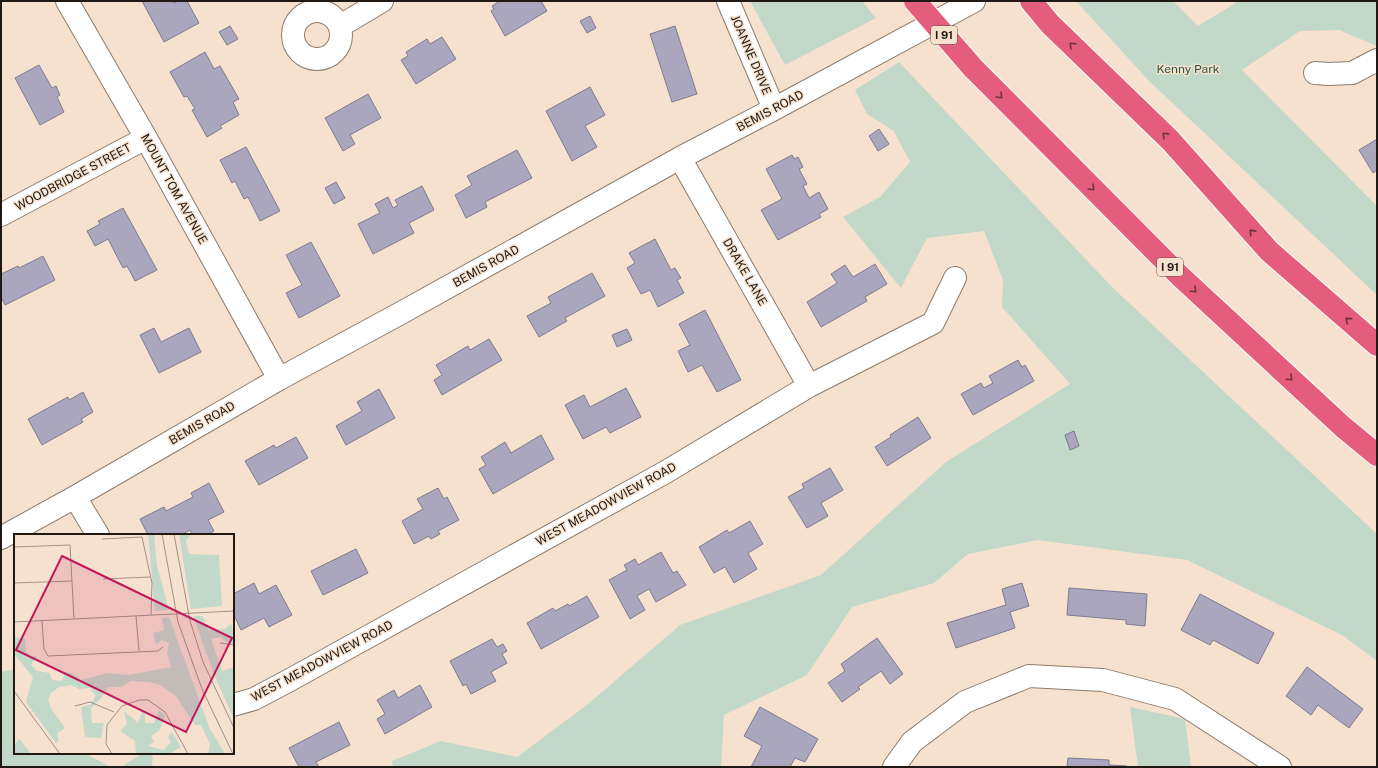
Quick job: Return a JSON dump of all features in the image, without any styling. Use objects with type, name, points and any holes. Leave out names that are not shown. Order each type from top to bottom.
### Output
[{"type":"highway","name":"I 91","points":[[914,1],[973,68],[1181,277],[1343,427],[1377,455]]},
{"type":"highway","points":[[1031,1],[1050,24],[1170,140],[1269,251],[1377,345]]},
{"type":"street","name":"MOUNT TOM AVENUE","points":[[67,1],[146,138],[279,379]]},
{"type":"street","points":[[340,26],[382,1]]},
{"type":"street","name":"JOANNE DRIVE","points":[[728,1],[774,109]]},
{"type":"street","name":"BEMIS ROAD","points":[[1,538],[279,379],[680,158],[974,1]]},
{"type":"street","points":[[1315,73],[1352,73],[1377,60]]},
{"type":"street","name":"WOODBRIDGE STREET","points":[[1,215],[146,138]]},
{"type":"street","name":"DRAKE LANE","points":[[680,158],[809,386]]},
{"type":"street","name":"WEST MEADOWVIEW ROAD","points":[[234,705],[254,700],[664,473],[809,386],[933,323],[955,278]]},
{"type":"street","points":[[75,497],[97,534]]},
{"type":"street","points":[[894,767],[912,742],[965,702],[1029,676],[1103,680],[1175,699],[1280,767]]},
{"type":"green space","points":[[750,1],[862,1],[876,18],[785,65]]},
{"type":"green space","name":"Kenny Park","points":[[1076,1],[1173,1],[1198,26],[1239,1],[1377,1],[1377,46],[1339,30],[1300,31],[1242,70],[1377,206],[1377,295],[1149,81]]},
{"type":"green space","points":[[899,62],[1113,288],[1377,534],[1377,661],[1342,635],[1187,560],[1038,540],[968,554],[934,583],[852,607],[807,675],[724,715],[721,767],[393,767],[392,761],[441,741],[517,757],[588,704],[680,625],[821,575],[946,462],[1070,384],[1002,307],[1003,280],[984,231],[927,238],[901,288],[843,217],[880,197],[910,162],[894,131],[867,114],[855,90]]},
{"type":"green space","points":[[14,669],[14,754],[86,754],[111,767],[1,767],[1,672]]},
{"type":"green space","points":[[1130,707],[1185,719],[1191,767],[1138,767]]},
{"type":"green space","points":[[141,754],[153,754],[152,767],[121,767]]},
{"type":"building","points":[[142,1],[173,1],[174,3],[178,1],[187,1],[199,23],[164,42]]},
{"type":"building","points":[[500,1],[541,1],[547,11],[505,36],[491,11],[494,9],[492,6]]},
{"type":"building","points":[[590,16],[596,28],[587,33],[580,21]]},
{"type":"building","points":[[230,26],[238,39],[227,45],[219,32]]},
{"type":"building","points":[[675,26],[697,94],[672,102],[650,34]]},
{"type":"building","points":[[442,37],[456,59],[416,84],[401,60],[408,56],[406,52],[427,39],[430,44]]},
{"type":"building","points":[[205,52],[214,69],[220,66],[239,99],[233,102],[239,115],[220,126],[222,128],[207,137],[192,110],[195,109],[187,96],[184,97],[170,72]]},
{"type":"building","points":[[39,65],[52,88],[56,86],[60,95],[57,97],[64,112],[40,125],[15,78]]},
{"type":"building","points":[[590,87],[605,115],[585,126],[597,147],[572,161],[546,111]]},
{"type":"building","points":[[368,94],[381,118],[350,135],[355,144],[343,151],[325,118]]},
{"type":"building","points":[[879,129],[889,144],[878,151],[869,136]]},
{"type":"building","points":[[1377,139],[1377,170],[1373,173],[1359,150]]},
{"type":"building","points":[[246,147],[280,211],[260,221],[248,197],[244,199],[235,181],[232,183],[220,160]]},
{"type":"building","points":[[517,150],[532,178],[485,202],[487,207],[466,218],[455,195],[472,185],[467,176]]},
{"type":"building","points":[[792,155],[794,159],[798,157],[803,167],[799,169],[807,184],[803,186],[809,198],[819,192],[828,209],[819,214],[821,217],[778,240],[761,210],[782,199],[766,169]]},
{"type":"building","points":[[336,182],[345,198],[334,204],[325,188]]},
{"type":"building","points":[[422,186],[434,210],[409,223],[414,233],[373,254],[358,224],[380,213],[375,204],[388,197],[393,208],[398,205],[395,200]]},
{"type":"building","points":[[123,208],[157,270],[135,281],[127,266],[123,268],[108,239],[95,246],[87,231],[100,224],[98,221]]},
{"type":"building","points":[[655,239],[671,270],[675,268],[681,278],[677,280],[684,293],[658,307],[650,290],[641,294],[627,268],[635,263],[629,253]]},
{"type":"building","points":[[311,242],[340,296],[299,318],[286,293],[302,285],[286,255]]},
{"type":"building","points":[[43,256],[55,280],[5,305],[1,297],[1,274],[18,266],[19,268]]},
{"type":"building","points":[[875,264],[887,284],[865,297],[867,301],[821,327],[807,302],[837,283],[831,274],[845,265],[853,277]]},
{"type":"building","points":[[592,273],[605,296],[565,318],[567,321],[539,337],[527,316],[551,303],[548,297]]},
{"type":"building","points":[[705,310],[741,380],[717,392],[702,365],[688,372],[678,351],[690,345],[679,324]]},
{"type":"building","points":[[154,328],[161,342],[189,328],[201,352],[159,373],[140,335]]},
{"type":"building","points":[[627,329],[632,340],[617,347],[612,335]]},
{"type":"building","points":[[489,339],[502,360],[442,395],[434,380],[442,375],[436,365],[468,346],[470,350]]},
{"type":"building","points":[[1018,360],[1022,367],[1025,365],[1034,381],[973,415],[961,394],[981,383],[984,388],[993,383],[989,376]]},
{"type":"building","points":[[626,388],[641,417],[610,433],[606,427],[583,439],[565,405],[584,395],[590,407]]},
{"type":"building","points":[[379,389],[395,418],[346,445],[336,426],[362,411],[357,402]]},
{"type":"building","points":[[83,392],[93,412],[81,419],[83,422],[42,445],[28,419],[68,397],[69,400]]},
{"type":"building","points":[[918,417],[931,438],[887,466],[875,447],[891,437],[890,435]]},
{"type":"building","points":[[1074,431],[1079,446],[1070,450],[1065,435]]},
{"type":"building","points":[[541,435],[554,459],[493,494],[479,469],[486,465],[481,457],[505,442],[511,453]]},
{"type":"building","points":[[296,437],[308,458],[259,485],[245,461],[274,445],[276,448]]},
{"type":"building","points":[[830,468],[843,490],[821,503],[828,516],[807,528],[788,497],[804,488],[802,484]]},
{"type":"building","points":[[209,483],[224,512],[208,520],[214,531],[208,534],[192,534],[190,530],[183,534],[148,534],[140,519],[164,507],[166,511],[193,497],[191,493]]},
{"type":"building","points":[[438,488],[444,499],[447,497],[459,520],[438,531],[440,534],[431,539],[429,536],[414,544],[402,521],[423,509],[417,499]]},
{"type":"building","points":[[750,521],[763,544],[748,553],[757,569],[734,583],[725,567],[714,573],[699,547],[727,530],[729,533]]},
{"type":"building","points":[[356,549],[368,573],[323,595],[311,571]]},
{"type":"building","points":[[661,552],[673,573],[677,571],[686,585],[656,602],[649,589],[637,596],[645,610],[630,619],[609,580],[627,570],[624,565],[635,559],[638,565]]},
{"type":"building","points":[[254,583],[259,594],[276,585],[292,615],[269,627],[264,618],[241,630],[234,615],[234,593]]},
{"type":"building","points":[[1022,583],[1029,606],[1010,612],[1015,628],[956,648],[947,623],[1006,605],[1002,589]]},
{"type":"building","points":[[1069,588],[1147,594],[1145,626],[1126,624],[1126,620],[1067,615]]},
{"type":"building","points":[[1200,594],[1274,633],[1258,664],[1213,640],[1210,645],[1181,630]]},
{"type":"building","points":[[587,596],[599,617],[541,649],[527,623],[553,608],[555,611],[568,604],[569,606]]},
{"type":"building","points":[[877,638],[903,674],[890,684],[881,671],[858,687],[860,689],[842,702],[828,683],[845,671],[841,664]]},
{"type":"building","points":[[492,639],[497,647],[503,644],[507,651],[502,654],[507,663],[491,672],[496,681],[471,694],[466,684],[463,686],[450,661]]},
{"type":"building","points":[[1307,667],[1363,709],[1349,728],[1318,705],[1311,715],[1286,696]]},
{"type":"building","points":[[420,685],[432,707],[385,734],[377,719],[385,714],[377,700],[394,690],[398,698]]},
{"type":"building","points":[[760,707],[818,739],[805,762],[795,758],[790,767],[751,767],[762,746],[744,736]]},
{"type":"building","points":[[339,722],[350,745],[316,762],[319,767],[299,767],[289,748]]},
{"type":"building","points":[[1068,758],[1109,760],[1109,765],[1127,767],[1067,767]]}]
